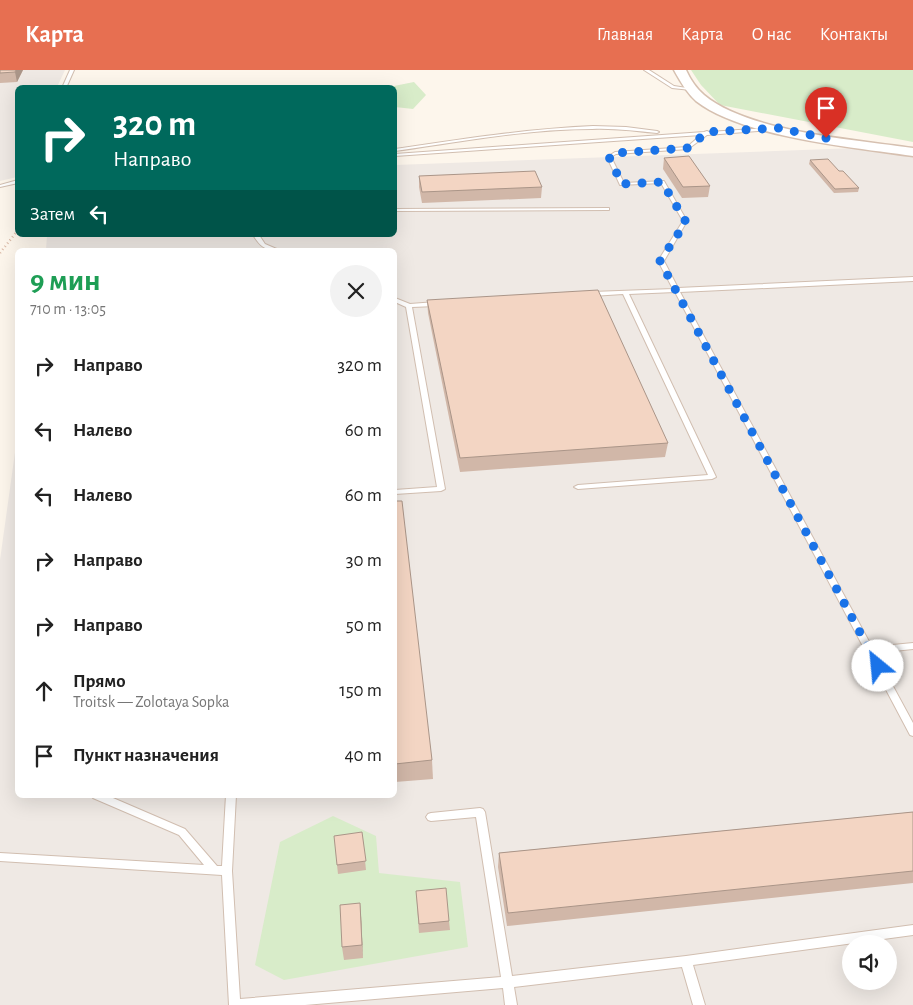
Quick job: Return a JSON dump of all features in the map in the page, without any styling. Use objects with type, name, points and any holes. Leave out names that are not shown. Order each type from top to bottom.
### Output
[{"type":"street","points":[[680,70],[692,89],[702,100],[716,109],[745,120],[846,142],[913,152]]},
{"type":"lane","points":[[65,85],[72,70]]},
{"type":"lane","points":[[646,70],[673,87],[692,89]]},
{"type":"lane","points":[[397,150],[520,133],[587,129],[621,128],[669,134]]},
{"type":"lane","points":[[397,155],[669,134],[778,128]]},
{"type":"lane","points":[[707,132],[688,148],[615,153],[609,157],[622,184],[662,182],[686,222],[660,261],[913,732]]},
{"type":"lane","points":[[0,186],[15,182]]},
{"type":"lane","points":[[397,210],[606,209]]},
{"type":"lane","points":[[258,237],[263,244],[272,248]]},
{"type":"lane","points":[[587,295],[674,289],[913,279]]},
{"type":"lane","points":[[578,487],[712,477],[626,292]]},
{"type":"lane","points":[[397,301],[409,306],[446,304]]},
{"type":"lane","points":[[397,492],[441,488],[409,306]]},
{"type":"lane","points":[[869,650],[913,646]]},
{"type":"lane","points":[[103,798],[182,832],[214,870]]},
{"type":"lane","points":[[231,798],[228,871],[235,1005]]},
{"type":"lane","points":[[431,817],[480,812],[511,1005]]},
{"type":"lane","points":[[0,857],[228,871]]},
{"type":"lane","points":[[240,1005],[508,982],[686,961],[913,930]]},
{"type":"lane","points":[[686,961],[699,1005]]},
{"type":"path","points":[[0,253],[15,234]]},
{"type":"shaded area","points":[[0,70],[65,70],[58,85],[15,85],[15,177],[0,181]]},
{"type":"shaded area","points":[[856,148],[913,155],[913,1005],[0,1005],[0,560],[15,452],[15,798],[397,798],[397,248],[46,248],[47,237],[397,237],[397,165]]},
{"type":"green space","points":[[691,70],[913,70],[913,142],[720,105],[701,85]]},
{"type":"green space","points":[[414,82],[426,95],[413,109],[397,107],[397,85]]},
{"type":"green space","points":[[333,816],[376,836],[379,873],[460,882],[468,947],[284,980],[255,965],[280,842]]},
{"type":"building","points":[[0,70],[16,70],[15,72],[0,73]]},
{"type":"building","points":[[689,156],[710,186],[683,187],[664,158]]},
{"type":"building","points":[[828,159],[859,188],[835,189],[810,160]]},
{"type":"building","points":[[535,171],[542,187],[422,192],[419,176]]},
{"type":"building","points":[[598,290],[668,443],[460,458],[427,300]]},
{"type":"building","points":[[397,501],[402,501],[432,760],[397,764]]},
{"type":"building","points":[[913,812],[913,871],[508,913],[499,853]]},
{"type":"building","points":[[362,832],[366,861],[337,865],[334,836]]},
{"type":"building","points":[[446,888],[449,921],[419,924],[416,891]]},
{"type":"building","points":[[360,903],[362,945],[342,947],[340,905]]},
{"type":"route","points":[[826,138],[778,128],[707,132],[688,148],[615,153],[609,157],[622,184],[662,182],[686,222],[660,261],[878,666]]}]
